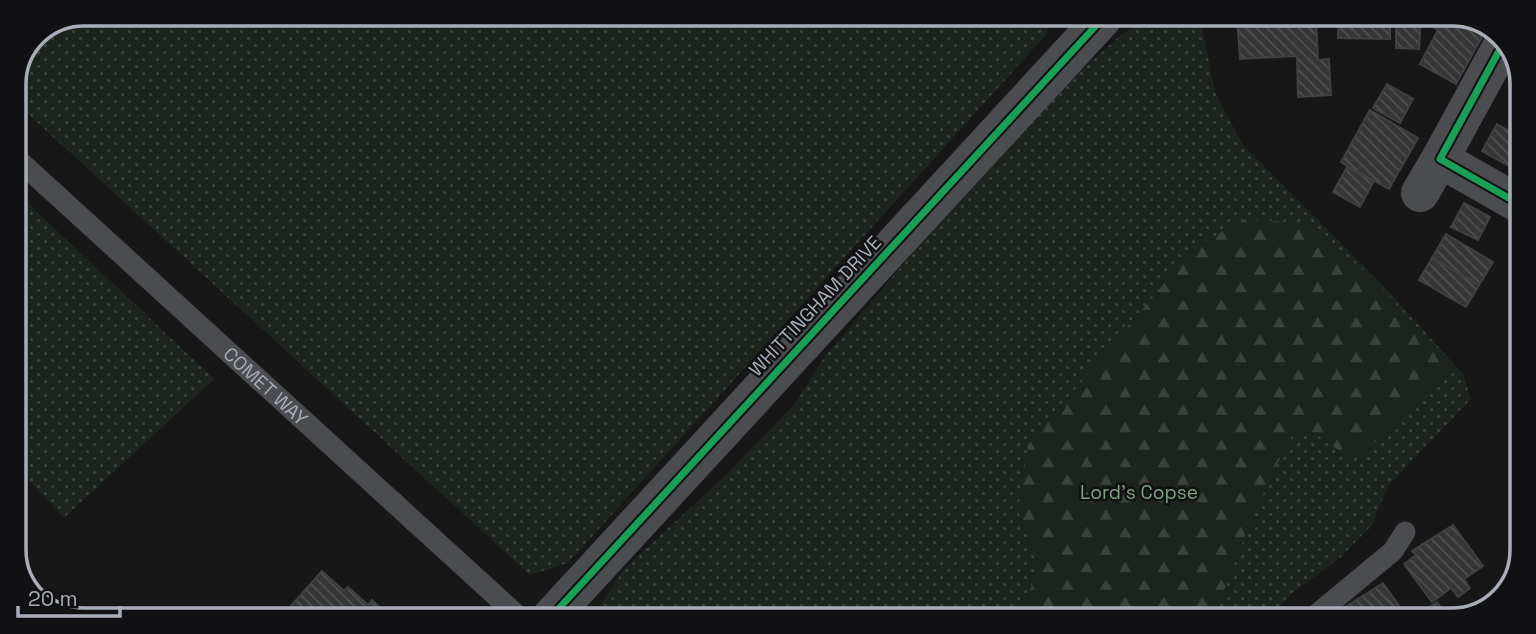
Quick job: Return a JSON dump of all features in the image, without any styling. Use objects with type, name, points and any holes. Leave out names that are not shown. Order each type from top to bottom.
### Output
[{"type":"street","name":"WHITTINGHAM DRIVE","points":[[559,608],[1091,26]]},
{"type":"street","points":[[1420,193],[1499,51]]},
{"type":"street","points":[[1440,159],[1510,199]]},
{"type":"lane","name":"COMET WAY","points":[[26,167],[509,608]]},
{"type":"lane","points":[[1325,608],[1387,556],[1405,532]]},
{"type":"green space","points":[[1049,26],[1045,36],[568,563],[530,575],[26,112],[28,69],[38,49],[55,34],[77,27]]},
{"type":"green space","points":[[1134,26],[1202,26],[1215,92],[1242,144],[1380,282],[1463,374],[1471,399],[1388,486],[1372,525],[1341,557],[1292,593],[1278,608],[1217,608],[1240,548],[1293,433],[1313,432],[1355,462],[1450,365],[1374,280],[1309,224],[1094,369],[1029,445],[1018,511],[1039,567],[1023,608],[599,608],[624,569],[725,476],[795,404],[825,356],[1030,116]]},
{"type":"green space","points":[[26,201],[214,379],[64,518],[26,477]]},
{"type":"green space","name":"Lord's Copse","points":[[1246,219],[1309,224],[1374,280],[1451,365],[1355,462],[1313,432],[1293,434],[1260,502],[1217,608],[1023,608],[1039,567],[1018,511],[1028,445],[1195,247]]},
{"type":"building","points":[[1238,26],[1316,26],[1318,60],[1329,59],[1331,95],[1298,97],[1297,56],[1240,59]]},
{"type":"building","points":[[1339,26],[1390,26],[1390,39],[1338,38]]},
{"type":"building","points":[[1396,26],[1421,26],[1419,49],[1396,48]]},
{"type":"building","points":[[1431,26],[1463,27],[1483,36],[1456,84],[1420,64],[1438,30]]},
{"type":"building","points":[[1387,84],[1413,99],[1400,123],[1373,108]]},
{"type":"building","points":[[1370,110],[1418,138],[1389,189],[1341,162]]},
{"type":"building","points":[[1497,124],[1510,132],[1509,166],[1482,151]]},
{"type":"building","points":[[1347,167],[1374,181],[1360,207],[1333,192]]},
{"type":"building","points":[[1464,203],[1490,217],[1478,240],[1451,227]]},
{"type":"building","points":[[1446,234],[1493,262],[1479,285],[1432,258]]},
{"type":"building","points":[[1432,258],[1479,285],[1466,307],[1419,280]]},
{"type":"building","points":[[1453,525],[1483,566],[1464,579],[1470,588],[1458,597],[1451,588],[1432,602],[1404,564],[1416,555],[1412,551]]},
{"type":"building","points":[[322,571],[344,591],[348,587],[368,605],[372,600],[380,608],[289,608]]},
{"type":"building","points":[[1383,583],[1401,608],[1344,608]]},
{"type":"building","points":[[1437,602],[1441,608],[1428,608]]},
{"type":"cycle path","points":[[559,608],[1095,26]]},
{"type":"cycle path","points":[[1499,51],[1440,159],[1510,199]]}]
